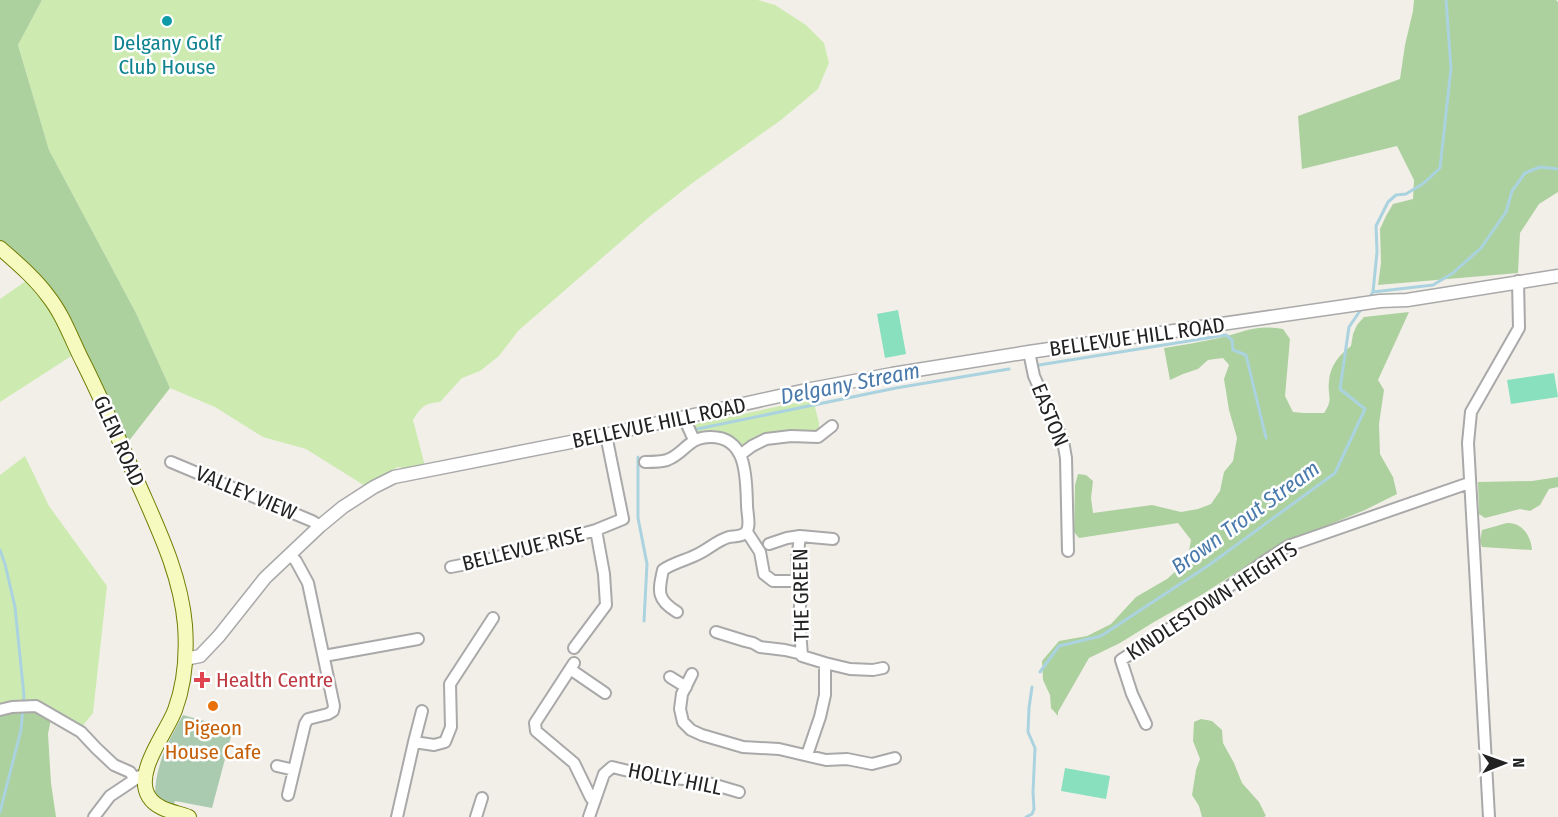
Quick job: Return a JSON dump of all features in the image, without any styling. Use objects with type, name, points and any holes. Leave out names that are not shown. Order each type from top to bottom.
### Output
[{"type":"main road","name":"GLEN ROAD","points":[[0,248],[49,296],[65,324],[98,392],[172,563],[182,601],[185,625],[185,672],[175,711],[140,776]]},
{"type":"main road","points":[[140,776],[152,801],[158,806],[189,817]]},
{"type":"street","name":"BELLEVUE HILL ROAD","points":[[185,659],[200,656],[265,578],[320,526],[343,507],[394,477],[606,435],[811,389],[1029,352],[1380,301],[1407,300],[1558,276]]},
{"type":"street","points":[[1489,817],[1468,443],[1471,412],[1519,328],[1518,281]]},
{"type":"street","name":"EASTON","points":[[1029,352],[1034,376],[1063,441],[1066,458],[1068,551]]},
{"type":"street","points":[[684,418],[694,440]]},
{"type":"street","points":[[740,455],[766,440],[790,436],[818,436],[832,426]]},
{"type":"street","name":"BELLEVUE RISE","points":[[451,567],[482,561],[596,530],[623,519],[606,435]]},
{"type":"street","points":[[645,462],[666,461],[679,454],[694,440],[711,437],[721,438],[730,443],[740,455],[746,483],[747,532],[760,552],[764,574],[773,581],[798,581]]},
{"type":"street","name":"VALLEY VIEW","points":[[171,462],[320,526]]},
{"type":"street","name":"KINDLESTOWN HEIGHTS","points":[[1146,724],[1132,694],[1121,660],[1288,546],[1469,483]]},
{"type":"street","name":"BELLEVUE RISE","points":[[574,648],[606,605],[604,574],[596,530]]},
{"type":"street","points":[[677,612],[666,605],[660,597],[659,586],[663,570],[721,540],[747,532]]},
{"type":"street","name":"THE GREEN","points":[[800,536],[797,560],[801,596],[799,617],[802,654]]},
{"type":"street","name":"THE GREEN","points":[[769,544],[800,536],[833,539]]},
{"type":"street","points":[[288,795],[304,724],[308,719],[333,711],[334,706],[308,583],[296,561],[290,555]]},
{"type":"street","points":[[414,742],[434,745],[445,742],[451,726],[450,684],[493,618]]},
{"type":"street","name":"THE GREEN","points":[[716,632],[760,647],[802,654],[802,656],[850,669],[884,668]]},
{"type":"street","points":[[324,656],[418,639]]},
{"type":"street","name":"THE GREEN","points":[[807,755],[825,695],[825,663]]},
{"type":"street","points":[[595,800],[591,798],[574,763],[536,731],[535,723],[572,666],[605,693]]},
{"type":"street","points":[[692,674],[682,694],[680,709],[683,722],[691,730],[702,735],[743,747],[779,749],[826,760],[847,759],[872,764],[895,758]]},
{"type":"street","points":[[670,677],[686,687]]},
{"type":"street","points":[[0,710],[36,706],[81,732],[114,765],[140,776]]},
{"type":"street","points":[[397,817],[422,711]]},
{"type":"street","points":[[277,766],[294,770]]},
{"type":"street","name":"HOLLY HILL","points":[[589,817],[604,774],[612,767],[649,776],[712,784],[740,792]]},
{"type":"street","points":[[94,817],[110,796],[140,776]]},
{"type":"street","points":[[476,817],[482,798]]},
{"type":"green space","points":[[0,0],[42,0],[18,45],[49,150],[136,313],[170,388],[125,446],[78,341],[0,241]]},
{"type":"green space","points":[[42,0],[758,0],[775,5],[806,25],[824,43],[829,63],[818,89],[781,120],[691,184],[648,218],[518,331],[499,356],[480,371],[462,378],[440,402],[431,403],[421,409],[413,420],[425,466],[410,469],[398,467],[365,486],[306,449],[263,437],[215,407],[170,388],[136,313],[49,150],[18,45]]},
{"type":"green space","points":[[1414,0],[1556,0],[1558,2],[1558,192],[1539,204],[1520,233],[1518,273],[1378,285],[1381,263],[1380,229],[1393,204],[1413,199],[1414,180],[1397,146],[1302,169],[1298,116],[1400,79]]},
{"type":"green space","points":[[26,281],[62,327],[73,355],[0,402],[0,299]]},
{"type":"green space","points":[[898,310],[906,354],[885,358],[877,314]]},
{"type":"green space","points":[[1409,312],[1378,380],[1384,390],[1379,424],[1380,454],[1393,477],[1397,494],[1365,510],[1279,545],[1203,594],[1120,643],[1089,658],[1058,712],[1058,716],[1051,708],[1050,695],[1043,680],[1042,661],[1059,641],[1087,636],[1111,624],[1136,597],[1167,579],[1187,561],[1191,540],[1178,523],[1079,538],[1074,532],[1075,485],[1078,474],[1086,475],[1093,481],[1091,498],[1093,513],[1152,505],[1181,512],[1211,504],[1220,491],[1224,472],[1233,461],[1237,438],[1224,379],[1229,365],[1223,358],[1208,360],[1198,369],[1170,380],[1164,348],[1250,329],[1283,329],[1290,339],[1285,396],[1293,412],[1324,413],[1329,401],[1331,370],[1339,357],[1351,346],[1357,325],[1364,317]]},
{"type":"green space","points":[[1554,373],[1558,397],[1511,404],[1507,380]]},
{"type":"green space","points":[[813,399],[819,423],[819,429],[814,432],[786,432],[757,438],[740,447],[715,430],[695,433],[691,425]]},
{"type":"green space","points":[[25,456],[49,506],[107,586],[93,713],[81,728],[0,707],[0,475]]},
{"type":"green space","points":[[1558,477],[1558,487],[1549,489],[1540,505],[1530,511],[1520,509],[1485,518],[1479,514],[1478,482],[1532,481]]},
{"type":"green space","points":[[1507,523],[1517,525],[1525,531],[1532,550],[1482,547],[1480,541],[1482,530]]},
{"type":"green space","points":[[35,708],[51,719],[48,734],[56,817],[0,817],[0,713]]},
{"type":"green space","points":[[183,715],[233,729],[212,808],[175,801],[173,807],[155,796],[157,774],[163,754]]},
{"type":"green space","points":[[1201,719],[1212,721],[1222,730],[1223,743],[1242,783],[1259,802],[1266,816],[1202,817],[1199,806],[1192,795],[1200,759],[1193,741],[1194,722]]},
{"type":"green space","points":[[1065,768],[1110,776],[1106,799],[1061,791]]},
{"type":"waterway","points":[[1373,292],[1377,252],[1376,226],[1388,202],[1396,195],[1406,194],[1424,183],[1440,168],[1451,68],[1446,0]]},
{"type":"waterway","name":"Brown Trout Stream","points":[[1369,298],[1373,292],[1433,285],[1453,273],[1481,248],[1506,212],[1512,191],[1525,173],[1540,167],[1558,169]]},
{"type":"waterway","name":"Brown Trout Stream","points":[[1040,672],[1059,646],[1101,636],[1209,565],[1335,473],[1365,409],[1340,389],[1349,327],[1362,308]]},
{"type":"waterway","name":"Delgany Stream","points":[[1039,365],[1226,335],[1232,340],[1233,350],[1246,355],[1266,438]]},
{"type":"waterway","name":"Delgany Stream","points":[[697,429],[896,388],[1009,369]]},
{"type":"waterway","name":"Delgany Stream","points":[[638,457],[638,518],[647,564],[644,621]]},
{"type":"waterway","points":[[0,550],[15,607],[24,696],[21,730],[0,812]]},
{"type":"waterway","name":"Brown Trout Stream","points":[[1026,817],[1032,814],[1034,809],[1035,748],[1028,732],[1032,687]]},
{"type":"place","name":"Delgany Golf Club House","points":[[167,21]]},
{"type":"place","name":"Health Centre","points":[[202,680]]},
{"type":"place","name":"Pigeon House Cafe","points":[[213,706]]}]
